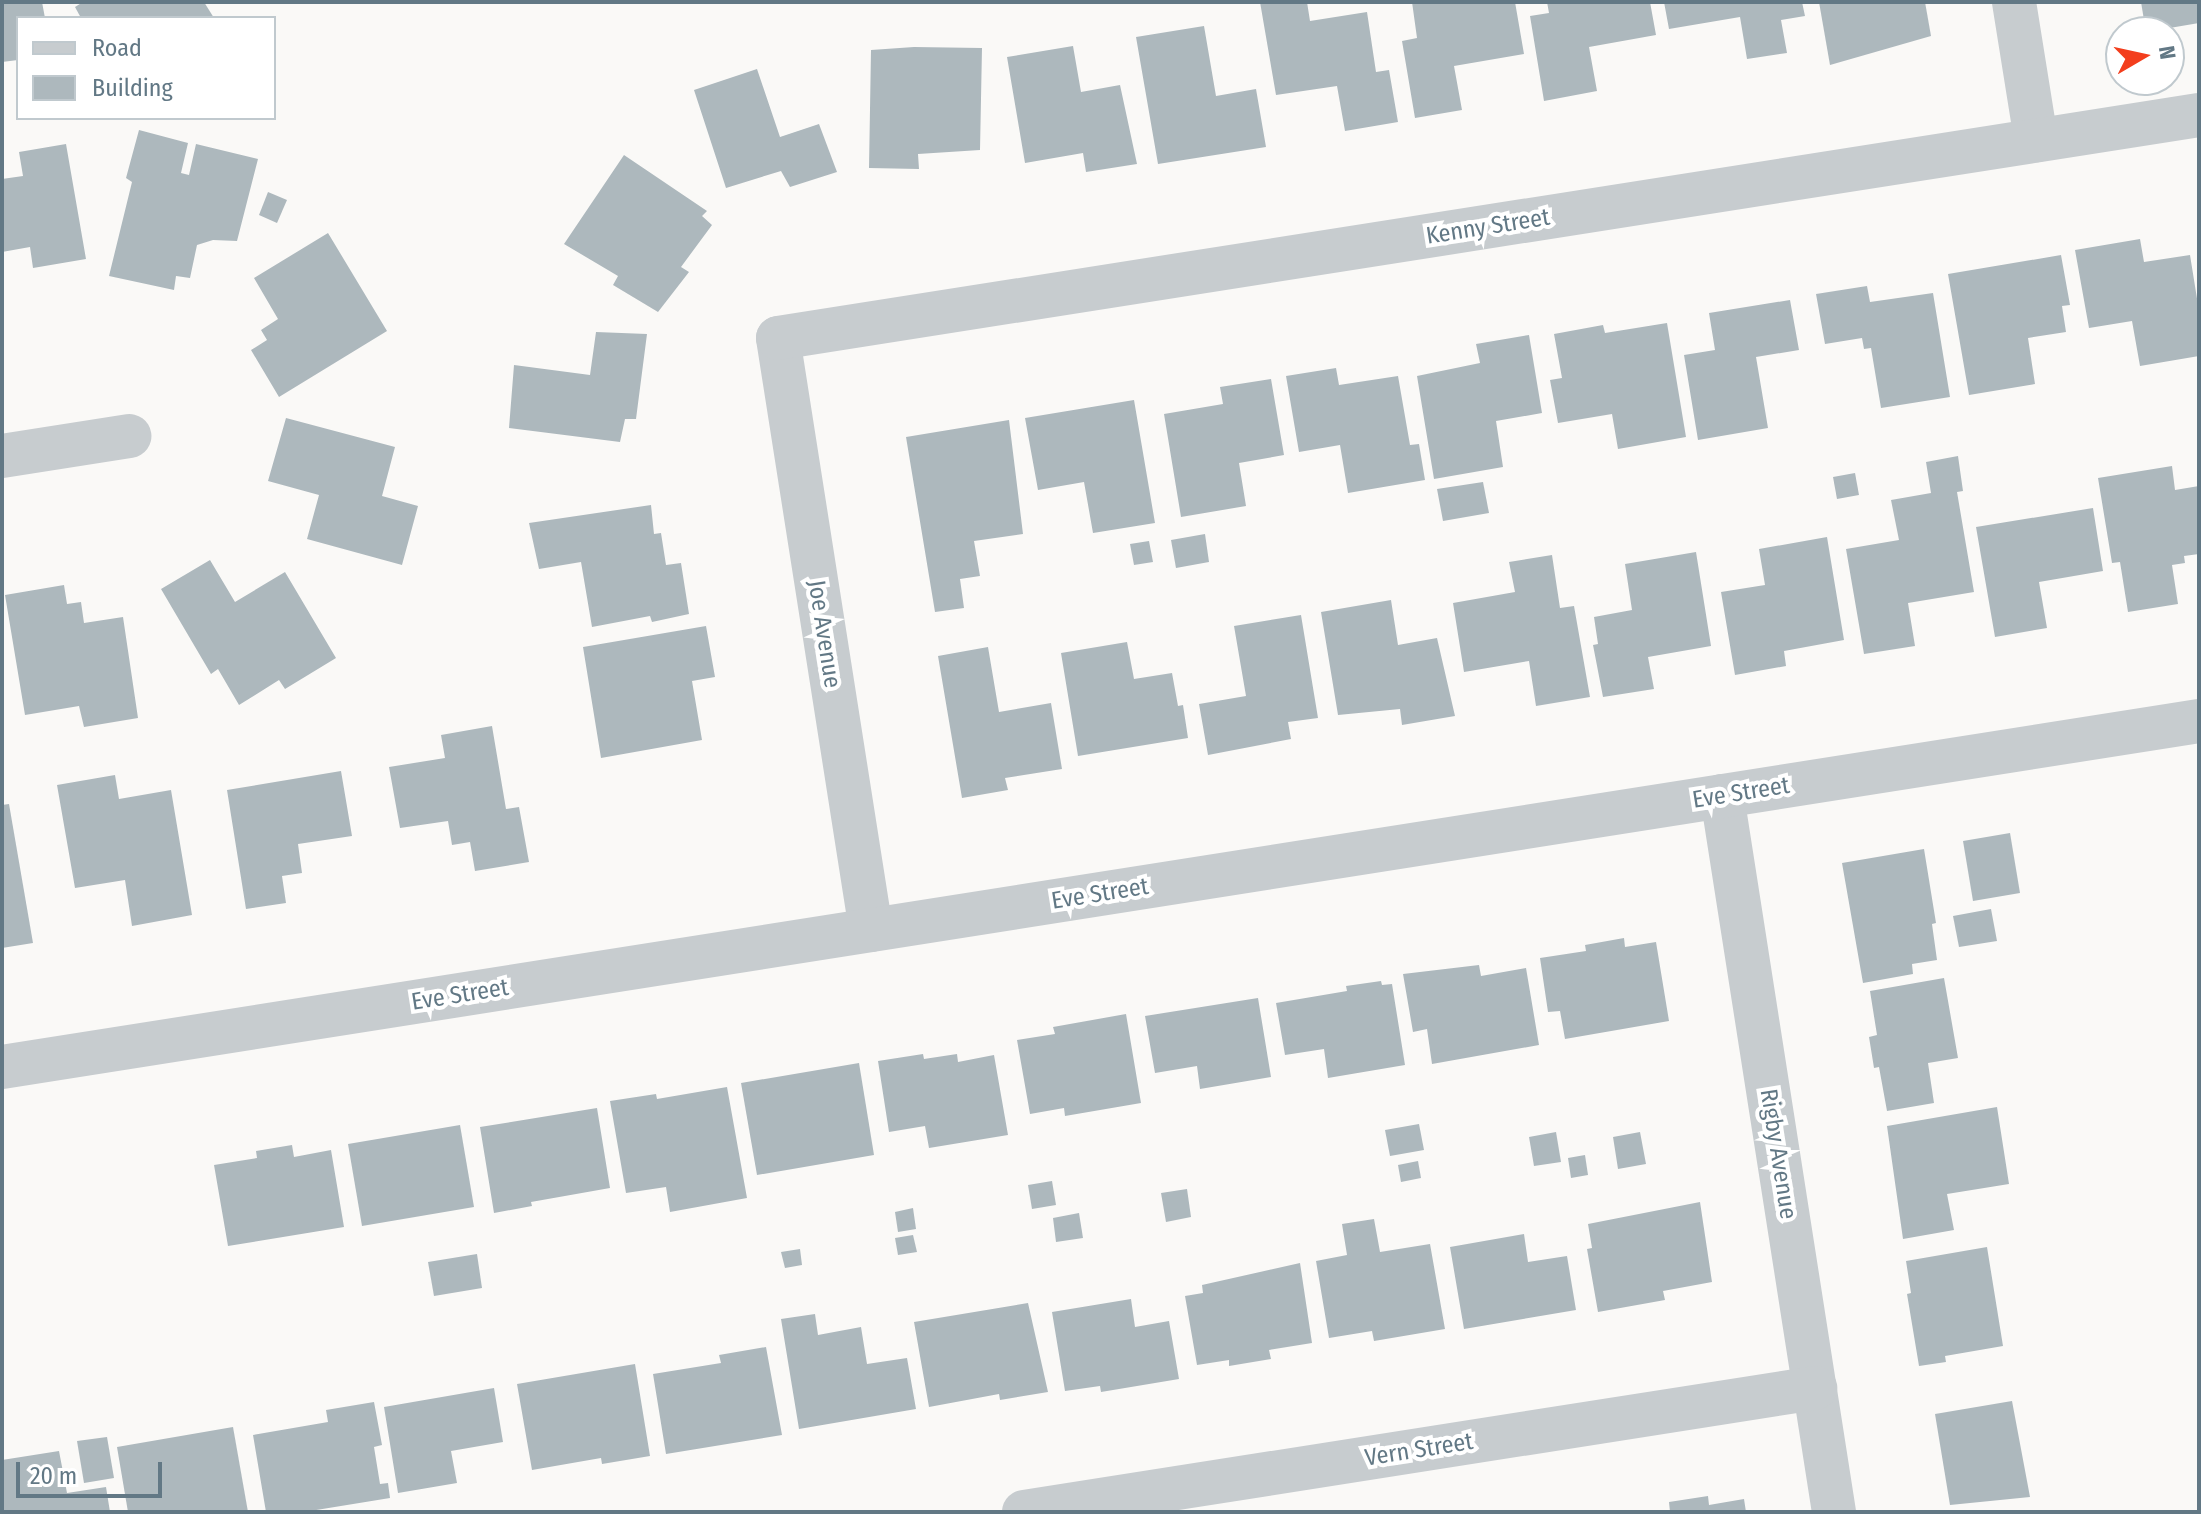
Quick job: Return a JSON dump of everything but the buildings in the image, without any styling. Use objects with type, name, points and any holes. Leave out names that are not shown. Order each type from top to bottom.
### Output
[{"type":"street","points":[[2014,2],[2036,140]]},
{"type":"street","name":"Kenny Street","points":[[778,338],[2199,115]]},
{"type":"street","name":"Joe Avenue","points":[[778,338],[871,930]]},
{"type":"street","points":[[2,456],[129,436]]},
{"type":"street","name":"Eve Street","points":[[2,1067],[2199,721]]},
{"type":"street","name":"Rigby Avenue","points":[[1722,796],[1834,1512]]},
{"type":"street","name":"Vern Street","points":[[1024,1512],[1815,1388]]}]
